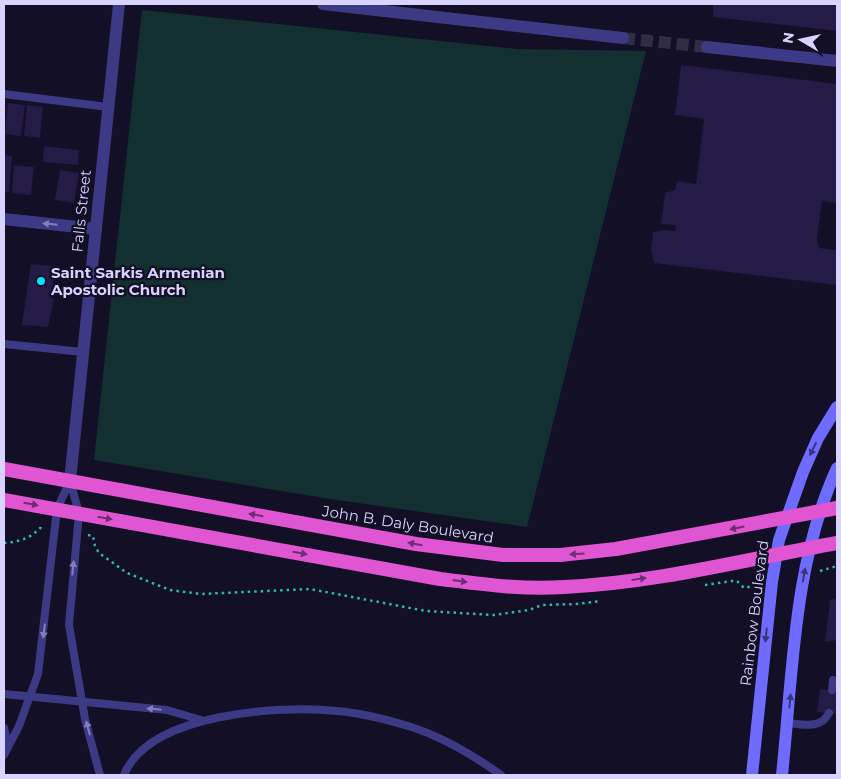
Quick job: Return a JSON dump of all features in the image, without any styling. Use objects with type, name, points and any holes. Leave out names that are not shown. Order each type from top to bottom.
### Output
[{"type":"highway","name":"John B. Daly Boulevard","points":[[4,469],[436,547],[503,555],[560,555],[616,549],[837,508]]},
{"type":"highway","points":[[4,500],[440,579],[504,586],[562,588],[600,585],[837,543]]},
{"type":"main road","name":"Rainbow Boulevard","points":[[752,775],[776,553],[785,518],[812,452],[837,407]]},
{"type":"main road","points":[[782,775],[801,590],[820,512],[837,468]]},
{"type":"street","name":"Falls Street","points":[[70,481],[119,4]]},
{"type":"street","points":[[323,4],[623,38]]},
{"type":"street","points":[[707,47],[837,61]]},
{"type":"street","points":[[4,219],[96,229]]},
{"type":"lane","points":[[4,94],[108,106]]},
{"type":"lane","points":[[4,344],[83,352]]},
{"type":"lane","points":[[4,755],[19,726],[38,674],[57,509],[70,481]]},
{"type":"lane","points":[[70,481],[79,513],[69,625],[82,701],[100,775]]},
{"type":"lane","points":[[832,690],[833,680]]},
{"type":"lane","points":[[4,694],[167,710],[201,720]]},
{"type":"lane","points":[[124,775],[133,758],[142,748],[157,738],[201,720],[283,710],[356,713],[426,732],[461,749],[501,775]]},
{"type":"lane","points":[[787,723],[814,726],[826,720],[829,713]]},
{"type":"lane","points":[[4,728],[8,745]]},
{"type":"path","points":[[4,543],[34,535],[40,528]]},
{"type":"path","points":[[88,534],[93,536],[99,553],[114,564],[145,582],[170,590],[219,594],[310,589],[426,611],[494,615],[529,610],[542,605]]},
{"type":"path","points":[[823,570],[837,566]]},
{"type":"green space","points":[[142,10],[518,49],[646,51],[527,527],[330,499],[94,460]]},
{"type":"building","points":[[713,4],[837,4],[837,31],[713,17]]},
{"type":"building","points":[[681,65],[837,84],[837,203],[822,201],[817,239],[819,248],[837,250],[837,285],[654,263],[651,249],[653,232],[664,230],[676,231],[675,225],[661,224],[665,193],[675,190],[677,181],[696,184],[704,119],[675,115]]},
{"type":"building","points":[[8,103],[25,105],[21,136],[5,134]]},
{"type":"building","points":[[27,105],[43,107],[40,138],[24,136]]},
{"type":"building","points":[[44,146],[79,150],[78,165],[43,162]]},
{"type":"building","points":[[4,155],[12,156],[9,192],[4,192]]},
{"type":"building","points":[[14,165],[34,167],[31,195],[12,193]]},
{"type":"building","points":[[60,170],[79,173],[74,203],[55,200]]},
{"type":"building","name":"Saint Sarkis Armenian Apostolic Church","points":[[31,264],[55,266],[51,298],[54,299],[48,327],[22,325]]},
{"type":"building","points":[[837,598],[837,640],[825,642],[830,600]]},
{"type":"building","points":[[820,689],[837,691],[837,714],[817,712]]},
{"type":"tunnel","points":[[623,38],[707,47]]},
{"type":"place","name":"Saint Sarkis Armenian Apostolic Church","points":[[41,281]]}]
